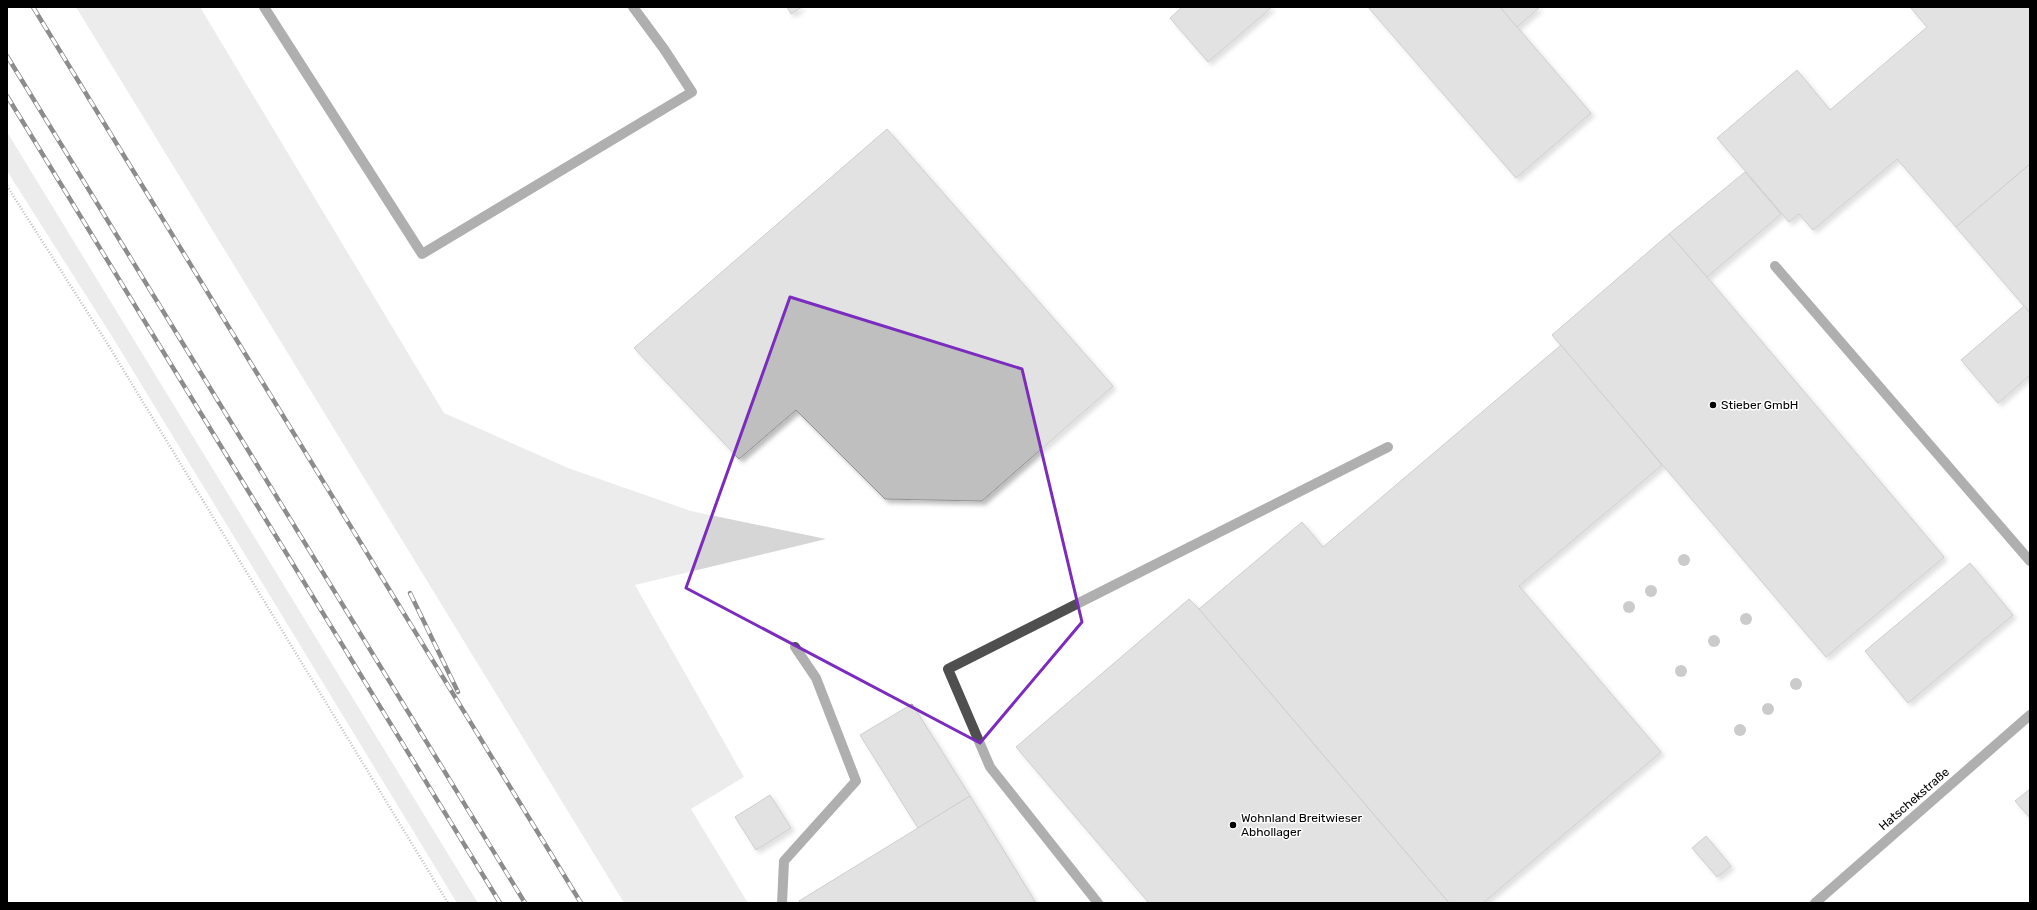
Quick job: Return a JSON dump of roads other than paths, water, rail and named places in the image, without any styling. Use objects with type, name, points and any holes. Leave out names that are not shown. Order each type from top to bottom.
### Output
[{"type":"street","points":[[264,7],[422,254],[692,92],[664,49],[633,7]]},
{"type":"street","points":[[1775,266],[2030,561]]},
{"type":"street","points":[[1098,903],[990,767],[948,669],[1388,447]]},
{"type":"street","points":[[782,903],[784,861],[856,781],[816,678],[795,648]]},
{"type":"street","name":"Hatschekstraße","points":[[1815,903],[2030,715]]},
{"type":"railway","points":[[33,7],[581,903]]},
{"type":"railway","points":[[7,56],[525,903]]},
{"type":"railway","points":[[7,96],[500,903]]},
{"type":"railway","points":[[410,593],[458,692]]},
{"type":"place","name":"Stieber GmbH","points":[[1713,405]]},
{"type":"place","name":"Wohnland Breitwieser Abhollager","points":[[1233,825]]}]
